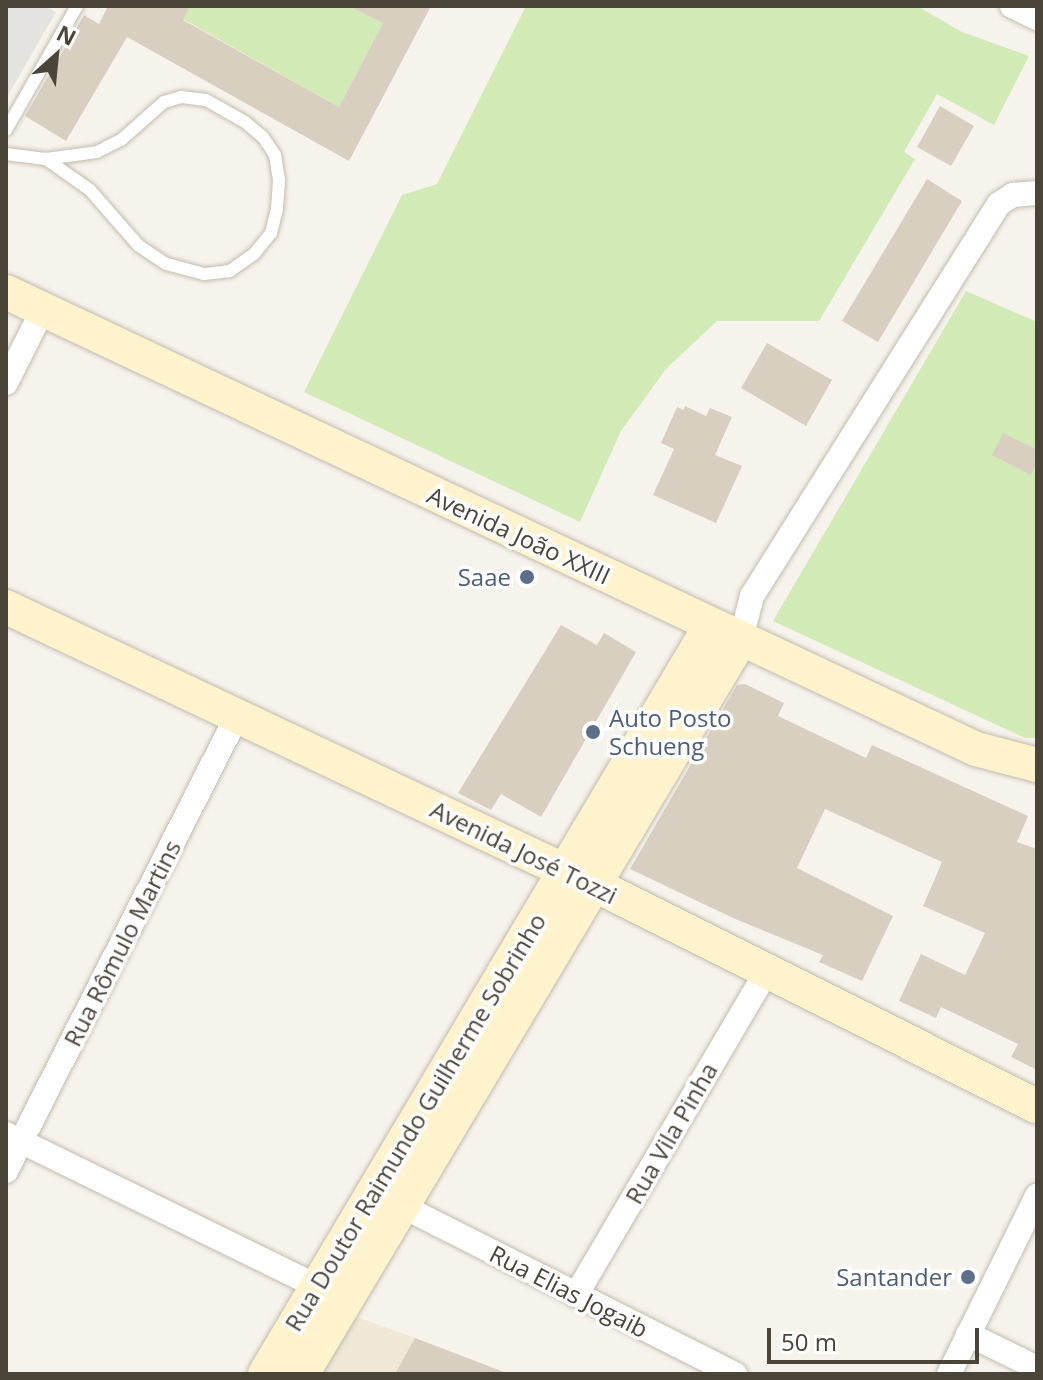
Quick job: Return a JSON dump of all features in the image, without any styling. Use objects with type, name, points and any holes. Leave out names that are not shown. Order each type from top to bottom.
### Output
[{"type":"street","points":[[1012,6],[1037,18]]},
{"type":"street","name":"Rua Doutor Raimundo Guilherme Sobrinho","points":[[265,1374],[332,1294],[388,1199],[564,870],[651,757],[726,632],[752,596],[999,204],[1013,195],[1037,193]]},
{"type":"street","name":"Avenida João XXIII","points":[[6,292],[976,749],[1037,765]]},
{"type":"street","points":[[6,383],[43,309]]},
{"type":"street","name":"Rua Doutor Raimundo Guilherme Sobrinho","points":[[726,632],[752,596]]},
{"type":"street","name":"Avenida José Tozzi","points":[[6,607],[564,870],[1037,1106]]},
{"type":"street","name":"Rua Rômulo Martins","points":[[6,1171],[14,1138],[237,716]]},
{"type":"street","name":"Rua Doutor Raimundo Guilherme Sobrinho","points":[[388,1199],[597,886],[651,757]]},
{"type":"street","name":"Rua Vila Pinha","points":[[576,1295],[766,972]]},
{"type":"street","points":[[14,1138],[332,1294]]},
{"type":"street","points":[[949,1374],[1037,1196]]},
{"type":"street","name":"Rua Elias Jogaib","points":[[388,1199],[735,1374]]},
{"type":"street","name":"Rua Doutor Raimundo Guilherme Sobrinho","points":[[302,1374],[332,1294]]},
{"type":"street","points":[[968,1334],[1037,1368]]},
{"type":"lane","points":[[6,130],[77,6]]},
{"type":"lane","points":[[6,154],[46,159],[110,148],[164,102],[181,97],[206,100],[245,122],[263,137],[275,155],[279,180],[271,233],[254,254],[230,271],[204,274],[166,264],[138,245],[90,190],[46,159]]},
{"type":"shaded area","points":[[6,6],[45,6],[56,12],[6,99]]},
{"type":"shaded area","points":[[357,1317],[415,1338],[507,1374],[321,1374]]},
{"type":"green space","points":[[190,6],[392,6],[339,107],[183,19]]},
{"type":"green space","points":[[523,6],[917,6],[962,32],[1029,56],[994,125],[937,94],[904,152],[915,159],[819,321],[717,321],[666,369],[621,431],[580,522],[304,392],[402,195],[437,184],[525,8]]},
{"type":"green space","points":[[966,291],[1037,322],[1037,738],[1025,738],[773,621]]},
{"type":"building","points":[[108,6],[190,6],[183,20],[339,107],[383,23],[349,6],[431,6],[349,161],[127,37],[66,141],[25,116],[84,15],[99,24]]},
{"type":"building","points":[[940,106],[974,126],[951,166],[917,147]]},
{"type":"building","points":[[927,179],[962,201],[878,342],[842,321]]},
{"type":"building","points":[[767,343],[832,380],[806,426],[741,388]]},
{"type":"building","points":[[685,406],[706,416],[710,408],[732,417],[715,455],[742,466],[716,523],[653,495],[674,449],[661,443],[677,407],[684,410]]},
{"type":"building","points":[[1003,433],[1037,450],[1037,462],[1031,475],[992,455]]},
{"type":"building","points":[[561,625],[597,645],[604,633],[636,652],[541,817],[501,794],[491,810],[458,793]]},
{"type":"building","points":[[745,684],[784,703],[778,716],[866,758],[872,745],[1028,816],[1017,842],[1037,849],[1037,1070],[1011,1057],[1018,1044],[941,1007],[936,1018],[899,1001],[921,954],[965,975],[985,933],[923,906],[942,862],[825,809],[797,868],[893,916],[862,981],[819,962],[823,955],[733,918],[630,869],[737,685]]},
{"type":"building","points":[[415,1338],[504,1372],[504,1374],[395,1374]]},
{"type":"place","name":"Saae","points":[[527,577]]},
{"type":"place","name":"Auto Posto Schueng","points":[[593,732]]},
{"type":"place","name":"Santander","points":[[968,1277]]}]
